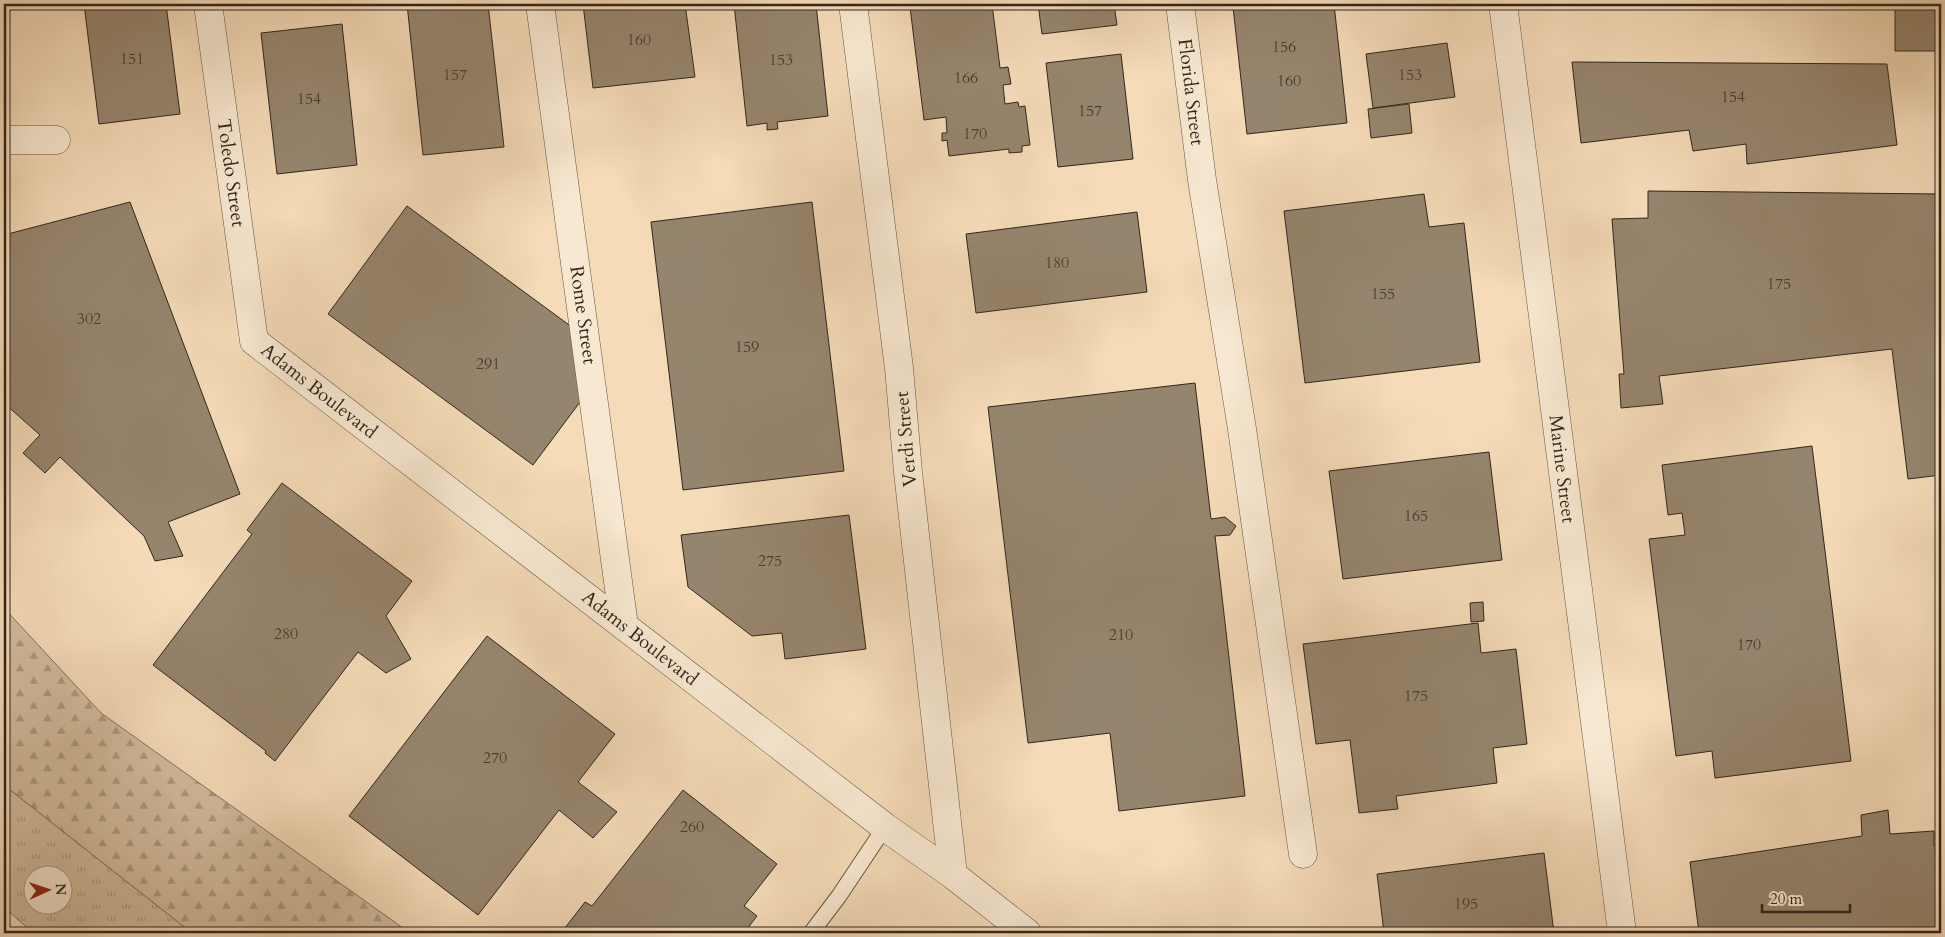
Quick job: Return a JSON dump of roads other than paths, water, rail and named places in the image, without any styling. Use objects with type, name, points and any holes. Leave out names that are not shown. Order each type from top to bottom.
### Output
[{"type":"street","name":"Toledo Street","points":[[208,4],[254,342]]},
{"type":"street","name":"Rome Street","points":[[540,4],[624,626]]},
{"type":"street","name":"Verdi Street","points":[[853,4],[900,368],[908,472],[952,874]]},
{"type":"street","name":"Florida Street","points":[[1180,4],[1202,180],[1242,429],[1303,854]]},
{"type":"street","name":"Marine Street","points":[[1503,4],[1622,933]]},
{"type":"street","points":[[4,140],[56,140]]},
{"type":"street","name":"Adams Boulevard","points":[[254,342],[885,827],[952,874],[1027,933]]},
{"type":"lane","points":[[811,933],[840,896],[885,827]]}]
